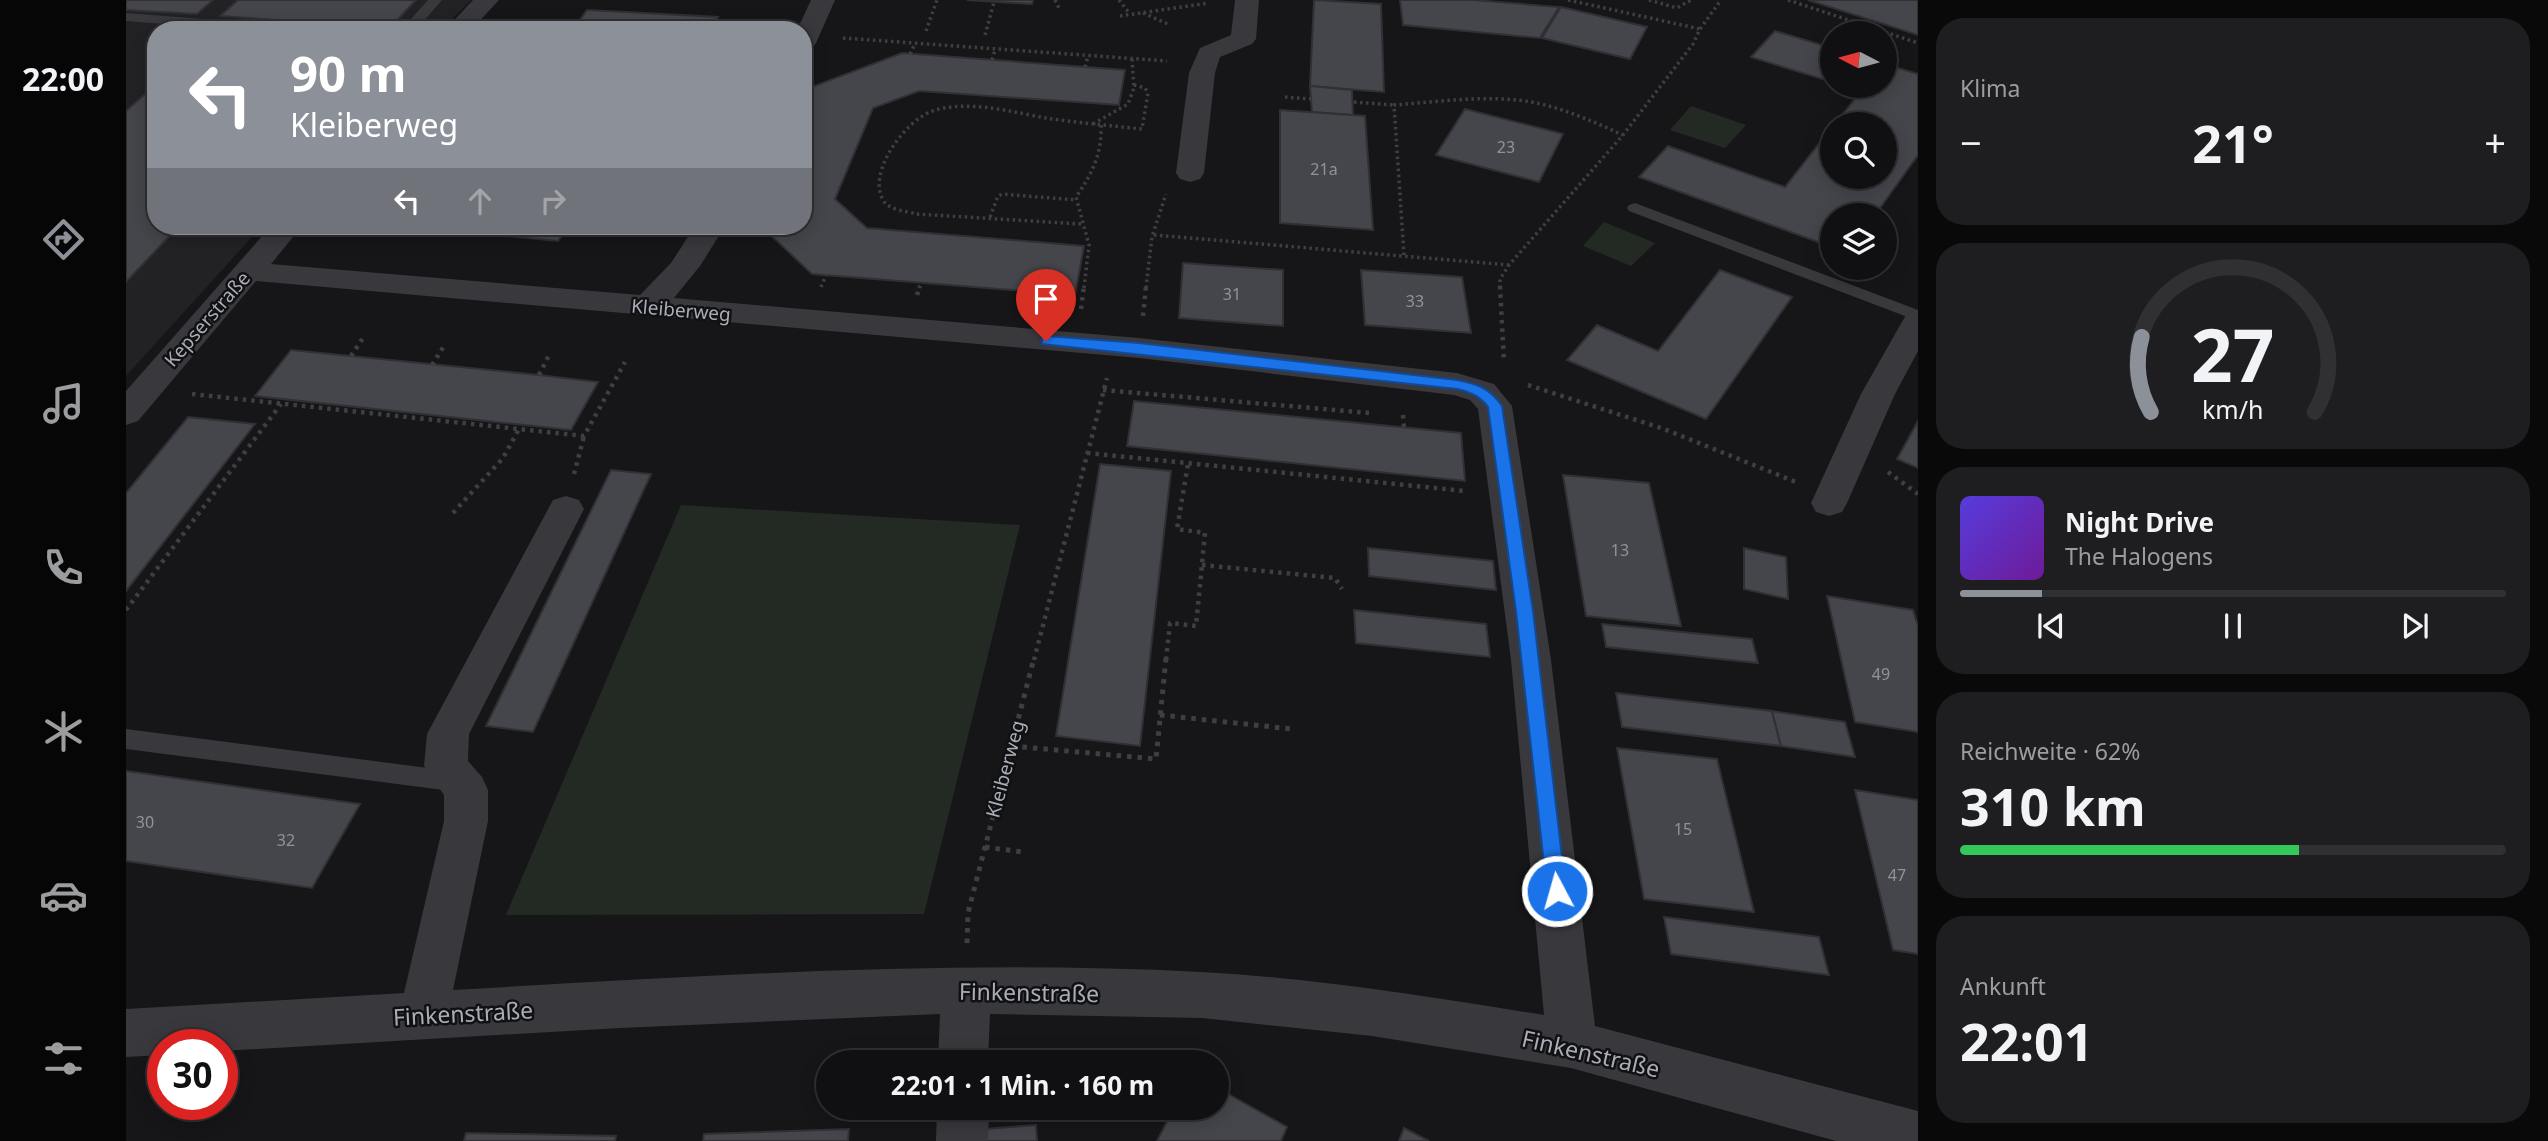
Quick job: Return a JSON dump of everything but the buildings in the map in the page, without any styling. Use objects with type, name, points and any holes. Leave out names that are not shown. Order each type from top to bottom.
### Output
[{"type":"street","points":[[466,21],[487,0]]},
{"type":"street","points":[[812,24],[823,0]]},
{"type":"street","points":[[1190,173],[1202,73],[1209,53],[1243,39],[1234,1]]},
{"type":"street","name":"Kepserstraße","points":[[126,413],[279,235]]},
{"type":"street","points":[[646,307],[669,286],[695,254],[705,235]]},
{"type":"street","name":"Kleiberweg","points":[[248,271],[1127,347],[1457,384],[1476,389],[1495,406],[1508,496],[1532,673],[1568,995],[1570,1044]]},
{"type":"street","points":[[1830,500],[1878,394],[1918,318]]},
{"type":"street","points":[[423,1016],[466,821],[466,790],[446,766],[448,734],[566,509]]},
{"type":"street","points":[[964,1050],[966,990]]},
{"type":"street","name":"Finkenstraße","points":[[126,1033],[620,1004],[966,990],[1202,995],[1372,1012],[1570,1044],[1918,1137]]},
{"type":"street","points":[[962,1120],[962,1141]]},
{"type":"lane","points":[[416,21],[435,0]]},
{"type":"lane","points":[[126,18],[169,21]]},
{"type":"lane","points":[[1634,208],[1918,318]]},
{"type":"lane","points":[[126,739],[459,782]]},
{"type":"path","points":[[926,31],[937,0]]},
{"type":"path","points":[[1055,0],[1059,8]]},
{"type":"path","points":[[1119,0],[1131,14]]},
{"type":"path","points":[[1568,0],[1700,29]]},
{"type":"path","points":[[1649,0],[1678,8],[1686,6],[1691,0]]},
{"type":"path","points":[[1504,365],[1500,279],[1508,265],[1623,135],[1693,44],[1700,29],[1721,0]]},
{"type":"path","points":[[1788,0],[1918,43]]},
{"type":"path","points":[[1120,16],[1234,1]]},
{"type":"path","points":[[985,35],[994,2]]},
{"type":"path","points":[[1142,13],[1170,25]]},
{"type":"path","points":[[812,39],[1167,61]]},
{"type":"path","points":[[911,54],[915,44]]},
{"type":"path","points":[[992,60],[995,50]]},
{"type":"path","points":[[1086,67],[1088,56]]},
{"type":"path","points":[[1093,124],[1128,104],[1134,85],[1132,59]]},
{"type":"path","points":[[1081,223],[900,211],[883,201],[880,179],[888,155],[897,140],[923,116],[948,109],[1002,111],[1142,129],[1148,93],[1145,88],[1134,85]]},
{"type":"path","points":[[1285,97],[1311,99]]},
{"type":"path","points":[[1354,102],[1394,105],[1485,98],[1526,101],[1569,112],[1623,135]]},
{"type":"path","points":[[1394,105],[1404,255]]},
{"type":"path","points":[[1080,317],[1089,245],[1076,200],[1100,157],[1103,143],[1101,125]]},
{"type":"path","points":[[1127,347],[1160,205],[1165,195],[1190,173]]},
{"type":"path","points":[[990,217],[998,196],[1002,194],[1076,200]]},
{"type":"path","points":[[1154,235],[1508,265]]},
{"type":"path","points":[[351,356],[363,338]]},
{"type":"path","points":[[432,365],[444,346]]},
{"type":"path","name":"Kleiberweg","points":[[966,990],[968,913],[1103,390],[1127,347]]},
{"type":"path","points":[[539,375],[549,355]]},
{"type":"path","points":[[184,394],[584,436],[625,362]]},
{"type":"path","points":[[1518,382],[1598,404],[1660,427],[1830,500]]},
{"type":"path","points":[[1183,405],[1185,388]]},
{"type":"path","points":[[1103,390],[1376,414]]},
{"type":"path","points":[[126,610],[281,404]]},
{"type":"path","points":[[1390,415],[1416,417]]},
{"type":"path","points":[[453,513],[503,458],[519,429]]},
{"type":"path","points":[[1087,453],[1508,496]]},
{"type":"path","points":[[1012,746],[1156,759],[1170,623],[1196,625],[1205,533],[1177,529],[1188,464]]},
{"type":"path","points":[[1202,565],[1335,578],[1342,589]]},
{"type":"path","points":[[1160,715],[1292,729]]},
{"type":"path","points":[[985,847],[1023,852]]},
{"type":"shaded area","points":[[126,0],[471,0],[450,21],[147,21],[147,235],[254,235],[126,376]]},
{"type":"shaded area","points":[[1691,106],[1746,125],[1725,148],[1670,130]]},
{"type":"shaded area","points":[[1604,222],[1655,243],[1631,266],[1583,246]]},
{"type":"shaded area","points":[[681,505],[1020,525],[924,914],[506,915]]},
{"type":"route","points":[[1046,341],[1139,348],[1457,384],[1476,389],[1490,399],[1495,406],[1524,611],[1557,891]]}]
